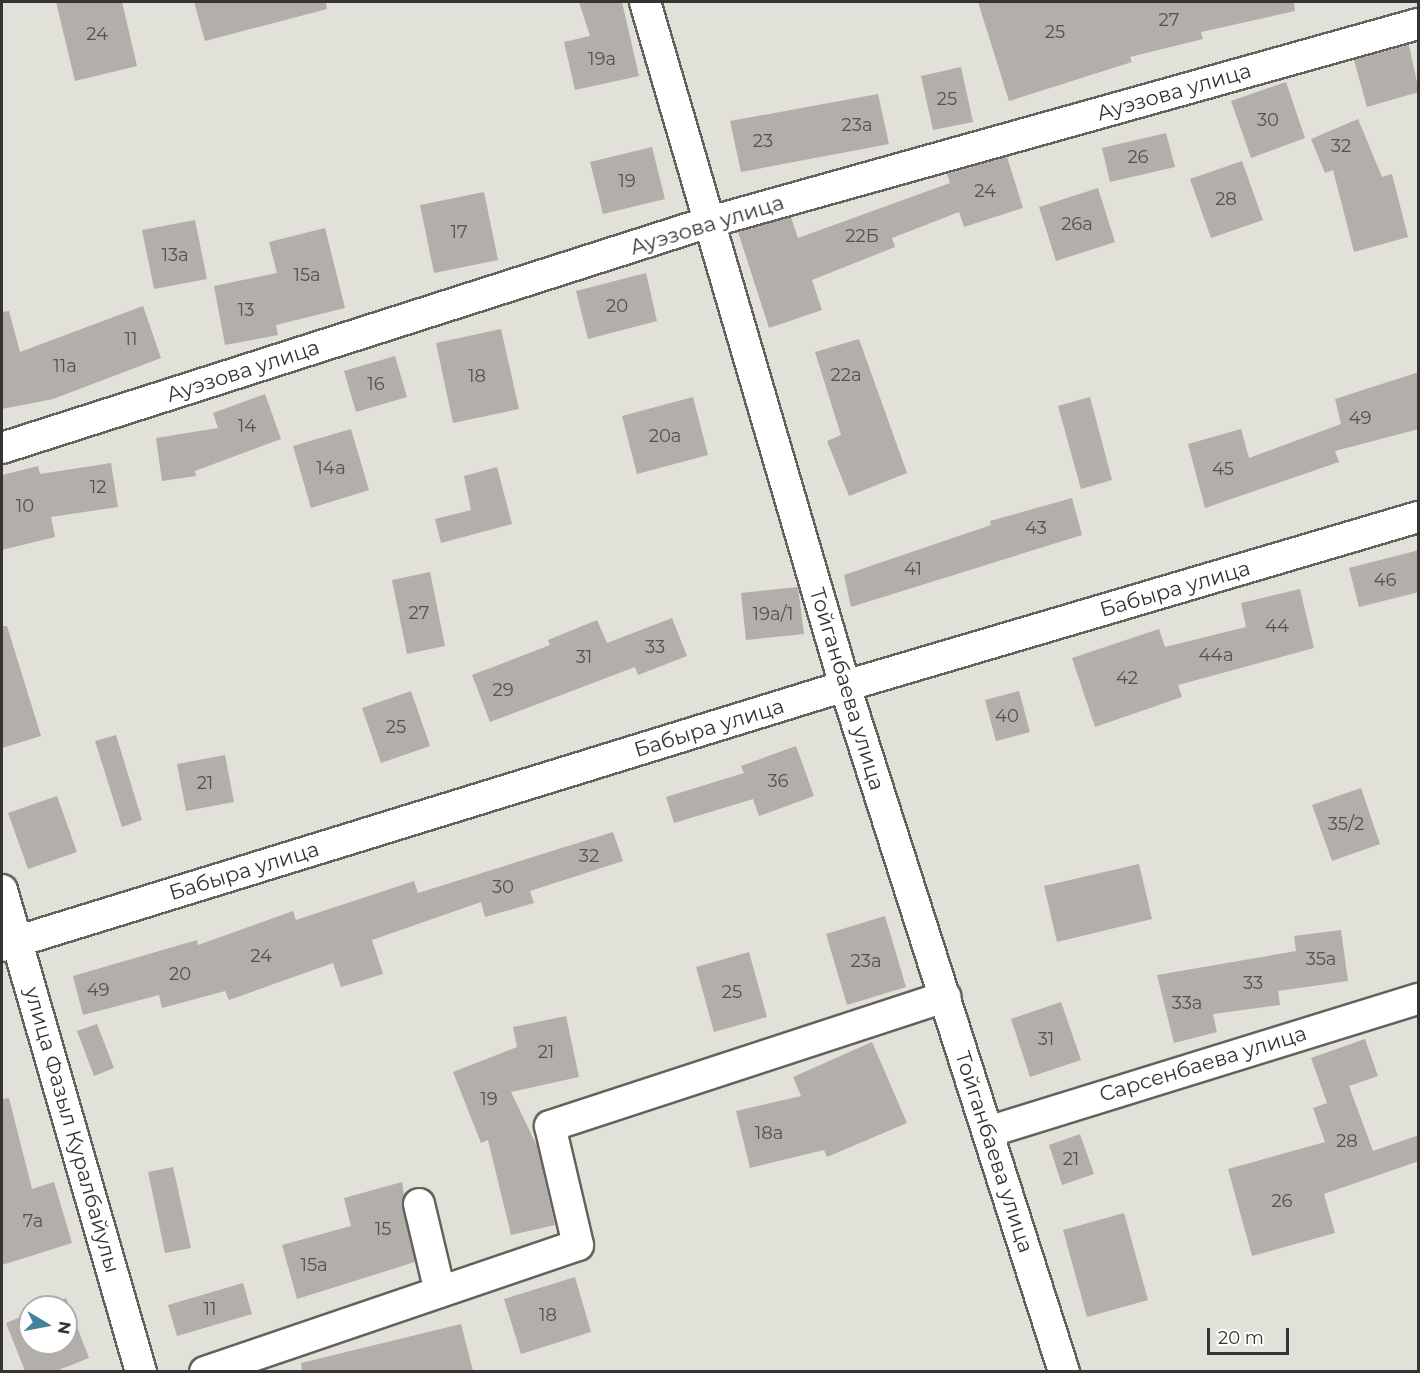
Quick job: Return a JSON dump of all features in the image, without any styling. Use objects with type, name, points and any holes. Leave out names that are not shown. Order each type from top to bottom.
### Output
[{"type":"street","name":"Тойганбаева улица","points":[[645,2],[706,223],[845,686],[1064,1371]]},
{"type":"street","name":"Ауэзова улица","points":[[2,448],[706,223],[1419,24]]},
{"type":"street","name":"Бабыра улица","points":[[10,943],[845,686],[1419,518]]},
{"type":"street","name":"улица Фазыл Куралбайулы","points":[[2,890],[10,943],[141,1371]]},
{"type":"street","points":[[205,1371],[578,1245],[550,1126],[945,997]]},
{"type":"street","name":"Сарсенбаева улица","points":[[988,1132],[1419,999]]},
{"type":"street","points":[[419,1204],[440,1292]]},
{"type":"building","points":[[56,2],[122,2],[137,66],[75,81]]},
{"type":"building","points":[[194,2],[326,2],[327,9],[205,41]]},
{"type":"building","points":[[579,2],[622,2],[639,76],[575,90],[564,42],[590,36]]},
{"type":"building","points":[[978,2],[1294,2],[1295,11],[1201,32],[1203,39],[1130,57],[1132,62],[1009,101]]},
{"type":"building","points":[[1409,45],[1419,92],[1367,107],[1354,60]]},
{"type":"building","points":[[961,67],[973,122],[933,130],[921,76]]},
{"type":"building","points":[[1286,82],[1305,138],[1251,158],[1231,101]]},
{"type":"building","points":[[878,94],[889,144],[741,172],[730,121]]},
{"type":"building","points":[[1358,119],[1382,177],[1392,174],[1408,237],[1354,252],[1333,170],[1325,173],[1311,139]]},
{"type":"building","points":[[1166,133],[1175,167],[1110,182],[1102,148]]},
{"type":"building","points":[[652,147],[665,199],[603,214],[590,162]]},
{"type":"building","points":[[1007,157],[1023,208],[964,227],[959,212],[892,238],[895,247],[812,280],[822,310],[769,328],[738,232],[791,217],[798,238],[950,183],[947,174]]},
{"type":"building","points":[[1242,161],[1263,220],[1211,238],[1190,179]]},
{"type":"building","points":[[1098,188],[1115,242],[1056,261],[1039,207]]},
{"type":"building","points":[[484,192],[498,260],[434,273],[420,205]]},
{"type":"building","points":[[195,220],[207,279],[154,289],[142,230]]},
{"type":"building","points":[[325,228],[345,308],[276,325],[278,335],[225,345],[214,286],[277,273],[269,242]]},
{"type":"building","points":[[646,273],[657,321],[588,339],[576,291]]},
{"type":"building","points":[[143,306],[161,358],[53,399],[2,409],[2,312],[9,311],[20,352]]},
{"type":"building","points":[[501,329],[519,409],[453,423],[436,343]]},
{"type":"building","points":[[859,339],[907,473],[849,496],[827,441],[841,435],[815,352]]},
{"type":"building","points":[[395,356],[407,397],[356,412],[344,371]]},
{"type":"building","points":[[1419,372],[1419,429],[1335,451],[1339,462],[1205,508],[1188,444],[1241,429],[1249,458],[1341,424],[1335,399]]},
{"type":"building","points":[[265,394],[281,439],[195,471],[196,476],[162,481],[156,438],[218,428],[213,413]]},
{"type":"building","points":[[693,397],[708,455],[637,474],[622,416]]},
{"type":"building","points":[[1090,397],[1112,480],[1081,489],[1058,406]]},
{"type":"building","points":[[351,429],[369,490],[311,508],[293,446]]},
{"type":"building","points":[[111,463],[118,507],[51,517],[55,537],[2,550],[2,475],[38,466],[40,474]]},
{"type":"building","points":[[497,467],[512,524],[441,543],[435,519],[471,510],[464,476]]},
{"type":"building","points":[[1072,498],[1082,535],[851,607],[844,575],[991,525],[990,521]]},
{"type":"building","points":[[1419,550],[1419,592],[1359,607],[1349,568]]},
{"type":"building","points":[[430,572],[445,646],[407,654],[392,580]]},
{"type":"building","points":[[798,587],[804,634],[746,640],[741,593]]},
{"type":"building","points":[[1300,589],[1314,648],[1178,685],[1182,697],[1095,727],[1072,658],[1159,629],[1165,647],[1246,627],[1241,603]]},
{"type":"building","points":[[672,618],[687,656],[638,675],[635,667],[490,722],[472,675],[550,645],[548,640],[597,620],[607,643]]},
{"type":"building","points":[[2,626],[7,626],[41,736],[2,748]]},
{"type":"building","points":[[411,691],[430,746],[381,763],[362,708]]},
{"type":"building","points":[[1019,691],[1030,732],[996,741],[985,700]]},
{"type":"building","points":[[116,735],[142,820],[122,827],[95,741]]},
{"type":"building","points":[[796,746],[814,796],[759,816],[753,799],[674,823],[666,797],[744,773],[741,766]]},
{"type":"building","points":[[225,755],[234,802],[186,811],[177,764]]},
{"type":"building","points":[[1361,788],[1380,844],[1332,861],[1312,805]]},
{"type":"building","points":[[57,796],[77,852],[28,869],[8,813]]},
{"type":"building","points":[[613,832],[623,861],[530,891],[534,903],[485,917],[481,902],[372,940],[383,974],[341,987],[333,963],[229,1000],[225,991],[162,1008],[159,995],[83,1015],[73,976],[197,940],[198,945],[293,911],[296,920],[414,881],[418,893]]},
{"type":"building","points":[[1139,864],[1152,919],[1057,942],[1044,886]]},
{"type":"building","points":[[885,916],[906,987],[847,1005],[826,934]]},
{"type":"building","points":[[1341,930],[1348,981],[1278,991],[1280,1005],[1213,1014],[1217,1032],[1174,1043],[1157,975],[1296,951],[1294,936]]},
{"type":"building","points":[[749,952],[767,1017],[714,1032],[696,967]]},
{"type":"building","points":[[1061,1002],[1081,1060],[1030,1077],[1011,1019]]},
{"type":"building","points":[[566,1016],[579,1077],[511,1092],[537,1146],[555,1225],[511,1235],[488,1140],[481,1143],[453,1072],[517,1047],[513,1027]]},
{"type":"building","points":[[97,1024],[114,1068],[94,1076],[77,1031]]},
{"type":"building","points":[[1365,1039],[1378,1076],[1349,1086],[1373,1151],[1419,1135],[1419,1161],[1324,1194],[1335,1233],[1252,1256],[1228,1169],[1325,1142],[1313,1108],[1327,1103],[1311,1058]]},
{"type":"building","points":[[872,1042],[907,1123],[827,1157],[824,1150],[750,1168],[736,1111],[801,1096],[793,1077]]},
{"type":"building","points":[[9,1098],[32,1189],[54,1182],[72,1243],[2,1265],[2,1099]]},
{"type":"building","points":[[1080,1134],[1094,1174],[1062,1185],[1049,1145]]},
{"type":"building","points":[[173,1167],[191,1248],[165,1253],[148,1172]]},
{"type":"building","points":[[402,1182],[415,1262],[297,1299],[282,1245],[351,1226],[344,1198]]},
{"type":"building","points":[[1124,1213],[1148,1300],[1087,1317],[1063,1230]]},
{"type":"building","points":[[575,1277],[591,1332],[521,1354],[504,1299]]},
{"type":"building","points":[[243,1283],[252,1314],[177,1336],[168,1305]]},
{"type":"building","points":[[18,1318],[18,1353],[6,1323]]},
{"type":"building","points":[[461,1324],[473,1371],[302,1371],[301,1363]]},
{"type":"building","points":[[78,1329],[89,1358],[56,1371],[25,1371],[19,1355],[78,1355]]}]
